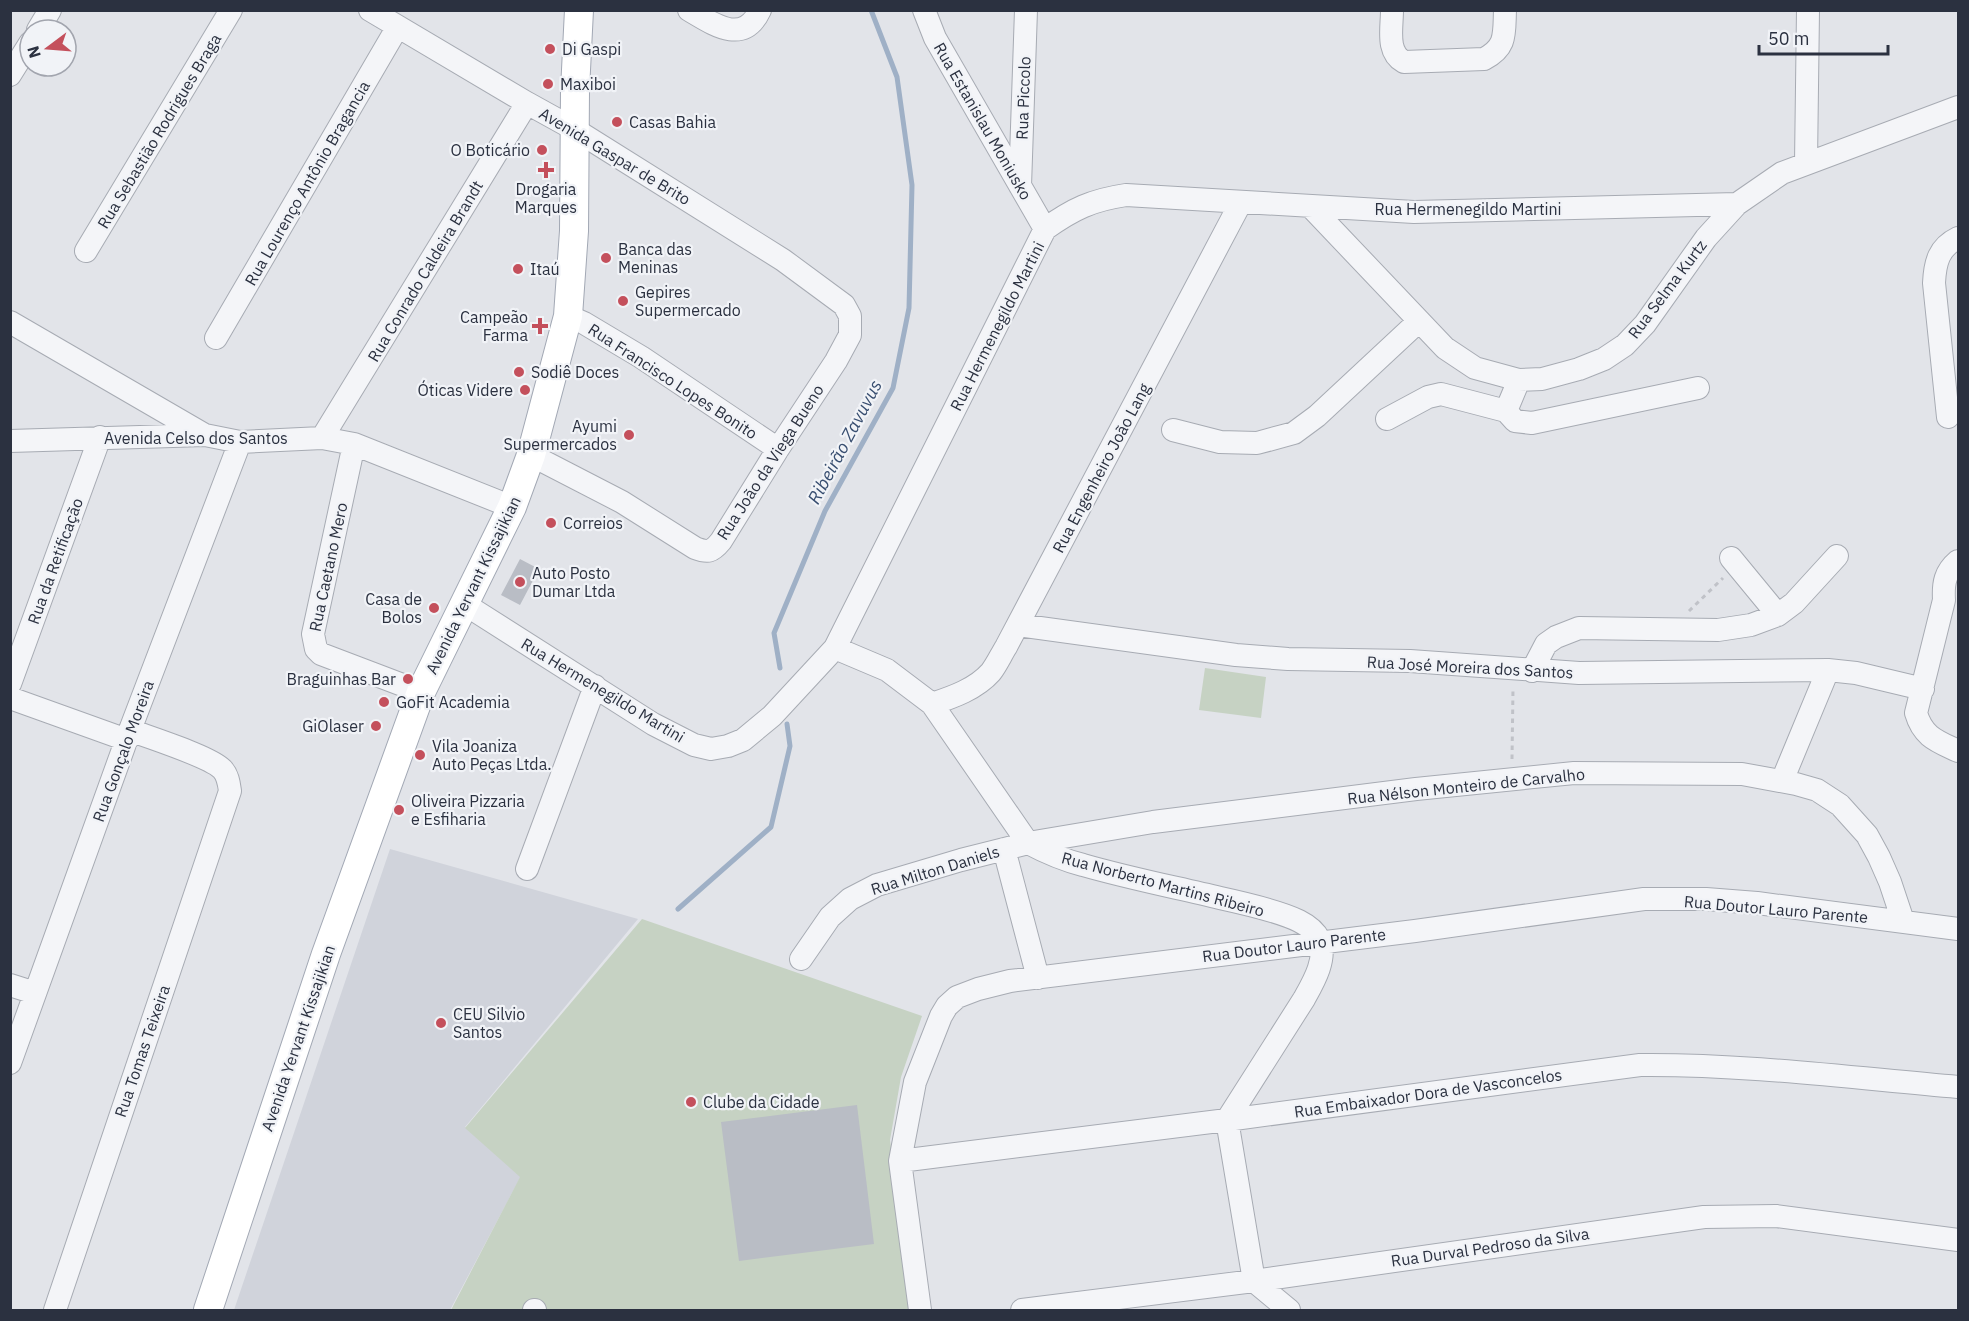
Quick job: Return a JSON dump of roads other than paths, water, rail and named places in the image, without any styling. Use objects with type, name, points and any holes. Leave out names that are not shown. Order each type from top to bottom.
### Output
[{"type":"main road","name":"Avenida Yervant Kissajikian","points":[[208,1311],[326,954],[421,692],[466,605],[512,507],[531,455],[568,316],[574,231],[576,162],[574,129],[579,10]]},
{"type":"street","name":"Rua Sebastião Rodrigues Braga","points":[[86,251],[231,10]]},
{"type":"street","name":"Avenida Gaspar de Brito","points":[[370,10],[574,129],[783,260],[844,305],[850,316]]},
{"type":"street","points":[[689,10],[716,26],[729,30],[747,27],[757,17],[760,10]]},
{"type":"street","name":"Rua Estanislau Moniusko","points":[[924,10],[936,38],[1045,229]]},
{"type":"street","name":"Rua Piccolo","points":[[1020,186],[1026,10]]},
{"type":"street","points":[[1392,10],[1391,48],[1396,57],[1404,62],[1484,59],[1494,54],[1504,41],[1505,10]]},
{"type":"street","points":[[1806,163],[1808,10]]},
{"type":"street","name":"Rua Lourenço Antônio Bragancia","points":[[216,338],[398,28]]},
{"type":"street","points":[[10,75],[18,62]]},
{"type":"street","name":"Rua Conrado Caldeira Brandt","points":[[322,438],[527,103]]},
{"type":"street","name":"Rua Selma Kurtz","points":[[1310,206],[1445,348],[1475,368],[1519,380],[1542,379],[1579,369],[1604,358],[1625,345],[1645,324],[1706,238],[1737,204],[1782,173],[1959,107]]},
{"type":"street","name":"Rua Hermenegildo Martini","points":[[466,605],[652,724],[694,745],[711,749],[720,747],[742,740],[772,716],[835,648],[1045,229],[1081,206],[1102,199],[1126,195],[1414,212],[1737,204]]},
{"type":"street","name":"Rua Engenheiro João Lang","points":[[932,704],[955,697],[975,686],[991,672],[1018,626],[1241,202]]},
{"type":"street","points":[[1948,417],[1934,283],[1935,265],[1941,251],[1959,237]]},
{"type":"street","name":"Rua Francisco Lopes Bonito","points":[[568,316],[641,357],[778,449]]},
{"type":"street","name":"Rua João da Viega Bueno","points":[[531,455],[622,502],[695,549],[704,552],[714,550],[850,335],[850,316]]},
{"type":"street","points":[[1173,430],[1220,441],[1257,443],[1294,433],[1317,416],[1419,321]]},
{"type":"street","points":[[10,322],[205,435]]},
{"type":"street","points":[[1506,411],[1519,380]]},
{"type":"street","points":[[1387,419],[1428,397],[1441,394],[1506,411],[1515,421],[1532,423],[1698,388]]},
{"type":"street","name":"Avenida Celso dos Santos","points":[[10,441],[205,435],[240,442],[322,438],[354,444],[512,507]]},
{"type":"street","name":"Rua da Retificação","points":[[10,684],[100,437]]},
{"type":"street","name":"Rua Gonçalo Moreira","points":[[10,1063],[129,735],[240,442]]},
{"type":"street","name":"Rua Caetano Mero","points":[[354,444],[313,634],[314,643],[321,654],[421,692]]},
{"type":"street","points":[[1532,671],[1546,644],[1556,637],[1579,628],[1718,630],[1751,625],[1778,615],[1794,603],[1838,556]]},
{"type":"street","points":[[1733,561],[1778,615]]},
{"type":"street","points":[[1959,561],[1950,568],[1943,584],[1951,603],[1916,713],[1925,734],[1959,751]]},
{"type":"street","name":"Rua José Moreira dos Santos","points":[[1018,626],[1236,655],[1288,659],[1410,661],[1532,671],[1646,674],[1828,670],[1923,689]]},
{"type":"street","name":"Rua Norberto Martins Ribeiro","points":[[835,648],[887,670],[932,704],[1028,843],[1048,854],[1082,865],[1242,903],[1296,920],[1308,927],[1320,942]]},
{"type":"street","points":[[1782,782],[1828,670]]},
{"type":"street","points":[[527,869],[595,687]]},
{"type":"street","points":[[10,698],[129,735]]},
{"type":"street","name":"Rua Tomas Teixeira","points":[[55,1311],[230,791],[223,770],[210,762],[129,735]]},
{"type":"street","name":"Rua Nélson Monteiro de Carvalho","points":[[1028,843],[1153,822],[1416,789],[1574,773],[1742,774],[1817,790],[1840,805],[1867,836],[1879,857],[1904,921]]},
{"type":"street","name":"Rua Milton Daniels","points":[[801,959],[830,917],[850,899],[877,885],[1028,843]]},
{"type":"street","points":[[1004,849],[1038,978]]},
{"type":"street","name":"Rua Doutor Lauro Parente","points":[[920,1311],[900,1161],[915,1082],[941,1016],[947,1006],[957,997],[978,988],[1010,981],[1415,931],[1644,899],[1706,899],[1756,903],[1959,929]]},
{"type":"street","points":[[1289,1311],[1254,1281],[1227,1120],[1309,990],[1319,966],[1320,942]]},
{"type":"street","points":[[10,986],[35,993]]},
{"type":"street","name":"Rua Embaixador Dora de Vasconcelos","points":[[900,1161],[1640,1065],[1688,1065],[1959,1087]]},
{"type":"street","name":"Rua Durval Pedroso da Silva","points":[[1022,1311],[1254,1281],[1704,1217],[1776,1216],[1959,1240]]},
{"type":"waterway","name":"Ribeirão Zavuvus","points":[[780,668],[774,633],[825,511],[893,388],[909,308],[912,185],[897,77],[871,10]]},
{"type":"waterway","name":"Ribeirão Zavuvus","points":[[678,909],[771,827],[790,746],[787,724]]},
{"type":"place","name":"Di Gaspi","points":[[550,49]]},
{"type":"place","name":"Maxiboi","points":[[548,84]]},
{"type":"place","name":"Casas Bahia","points":[[617,122]]},
{"type":"place","name":"O Boticário","points":[[542,150]]},
{"type":"place","name":"Drogaria Marques","points":[[546,170]]},
{"type":"place","name":"Banca das Meninas","points":[[606,258]]},
{"type":"place","name":"Itaú","points":[[518,269]]},
{"type":"place","name":"Gepires Supermercado","points":[[623,301]]},
{"type":"place","name":"Campeão Farma","points":[[540,326]]},
{"type":"place","name":"Sodiê Doces","points":[[519,372]]},
{"type":"place","name":"Óticas Videre","points":[[525,390]]},
{"type":"place","name":"Ayumi Supermercados","points":[[629,435]]},
{"type":"place","name":"Correios","points":[[551,523]]},
{"type":"place","name":"Auto Posto Dumar Ltda","points":[[520,582]]},
{"type":"place","name":"Casa de Bolos","points":[[434,608]]},
{"type":"place","name":"Braguinhas Bar","points":[[408,679]]},
{"type":"place","name":"GoFit Academia","points":[[384,702]]},
{"type":"place","name":"GiOlaser","points":[[376,726]]},
{"type":"place","name":"Vila Joaniza Auto Peças Ltda.","points":[[420,755]]},
{"type":"place","name":"Oliveira Pizzaria e Esfiharia","points":[[399,810]]},
{"type":"place","name":"CEU Silvio Santos","points":[[441,1023]]},
{"type":"place","name":"Clube da Cidade","points":[[691,1102]]}]
